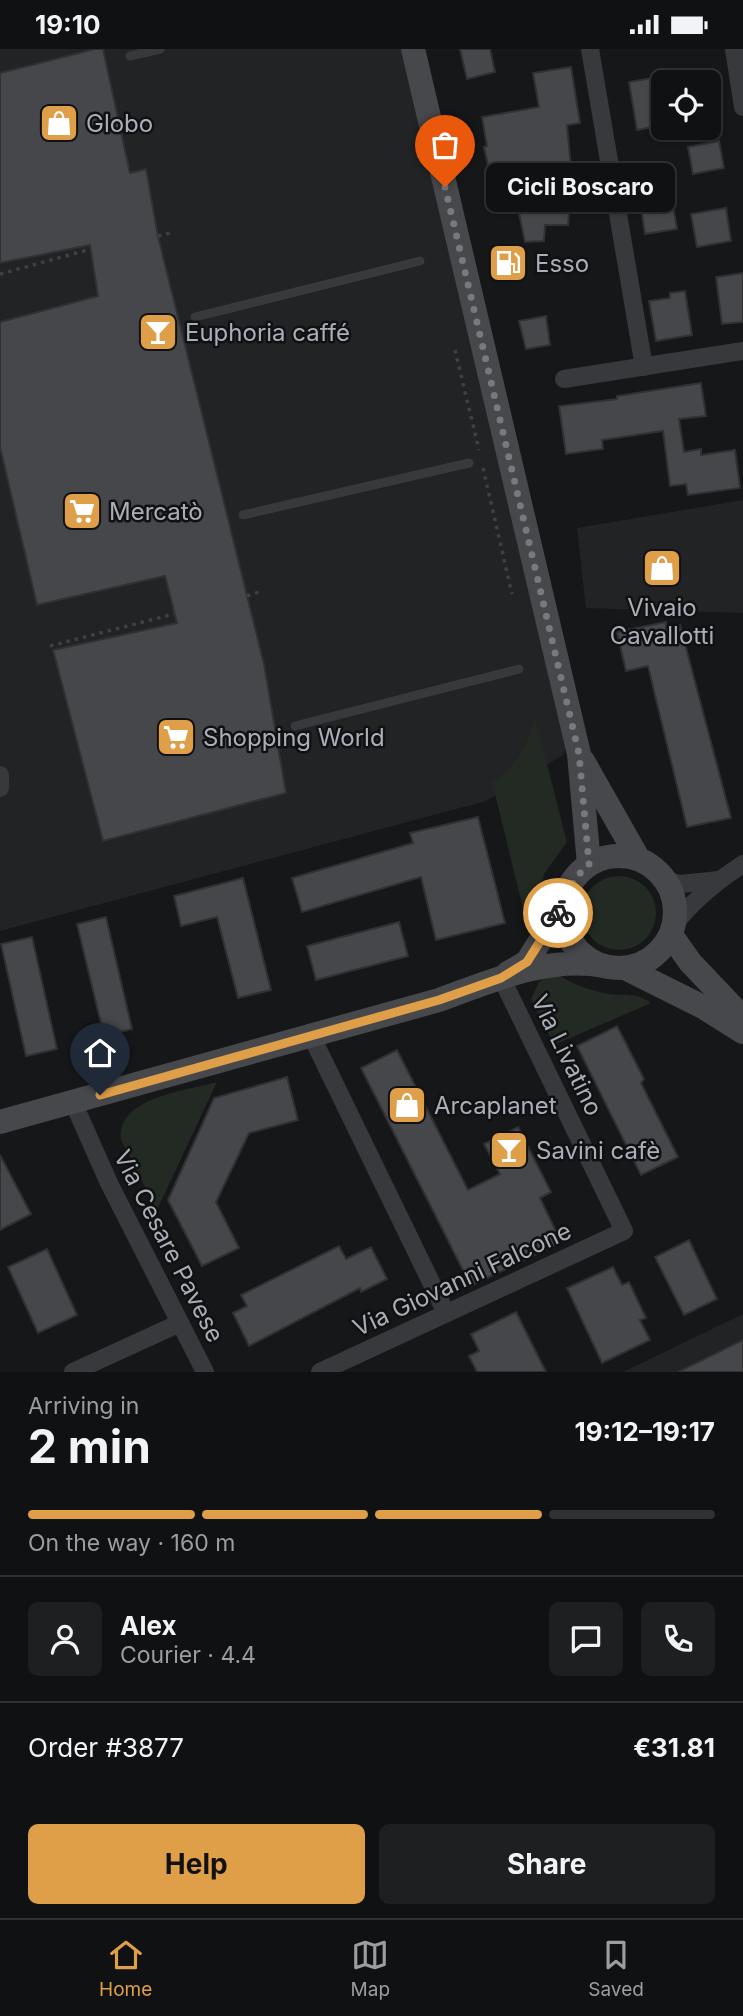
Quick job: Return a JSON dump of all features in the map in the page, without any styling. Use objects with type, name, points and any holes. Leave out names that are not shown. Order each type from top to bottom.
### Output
[{"type":"main road","points":[[411,52],[579,754],[589,864]]},
{"type":"main road","points":[[579,754],[638,858]]},
{"type":"main road","points":[[0,1122],[439,1000],[501,978],[559,962],[581,961],[615,967],[637,965],[657,954],[673,930],[676,910],[667,881],[654,867],[638,858],[621,855],[604,857],[589,864],[572,881],[563,904],[527,962],[501,978]]},
{"type":"main road","points":[[563,904],[563,921],[568,936],[577,949],[703,1007],[743,1032]]},
{"type":"main road","points":[[673,930],[690,962],[743,1018]]},
{"type":"street","points":[[590,49],[644,367]]},
{"type":"street","points":[[734,49],[743,107]]},
{"type":"street","points":[[564,379],[743,351]]},
{"type":"street","points":[[0,775],[0,788]]},
{"type":"street","points":[[673,930],[687,909],[719,880],[743,864]]},
{"type":"street","points":[[667,881],[681,884],[719,880]]},
{"type":"street","name":"Via Livatino","points":[[501,978],[517,1006],[624,1231]]},
{"type":"street","points":[[311,1035],[446,1313]]},
{"type":"street","name":"Via Cesare Pavese","points":[[73,1102],[109,1183],[205,1372]]},
{"type":"street","name":"Via Giovanni Falcone","points":[[320,1372],[624,1231]]},
{"type":"street","points":[[73,1372],[180,1323]]},
{"type":"lane","points":[[130,56],[160,49]]},
{"type":"lane","points":[[195,317],[420,261]]},
{"type":"lane","points":[[243,515],[469,463]]},
{"type":"lane","points":[[295,726],[519,669]]},
{"type":"path","points":[[158,236],[174,232]]},
{"type":"path","points":[[0,274],[91,250]]},
{"type":"path","points":[[455,350],[512,594]]},
{"type":"path","points":[[247,596],[262,591]]},
{"type":"path","points":[[50,646],[174,614]]},
{"type":"shaded area","points":[[0,49],[411,49],[575,729],[563,755],[486,801],[0,931]]},
{"type":"shaded area","name":"Vivaio Cavallotti","points":[[743,500],[743,613],[586,608],[577,528]]},
{"type":"shaded area","points":[[535,718],[567,842],[544,874],[537,907],[528,928],[492,782],[509,769],[520,755]]},
{"type":"shaded area","points":[[612,876],[626,876],[640,882],[650,892],[656,913],[650,934],[640,944],[626,950],[612,950],[598,944],[588,934],[582,920],[582,906],[588,892],[598,882]]},
{"type":"shaded area","points":[[553,971],[587,988],[609,994],[636,996],[651,1003],[554,1045],[531,999],[539,982]]},
{"type":"shaded area","points":[[217,1082],[157,1210],[121,1140],[122,1126],[130,1114],[156,1098]]},
{"type":"shaded area","points":[[743,1314],[743,1372],[623,1372]]},
{"type":"building","points":[[103,49],[130,173],[146,169],[158,236],[264,664],[286,793],[103,841],[53,650],[177,623],[165,576],[37,605],[0,447],[0,322],[98,296],[90,245],[0,263],[0,73]]},
{"type":"building","points":[[460,49],[490,49],[495,72],[467,79]]},
{"type":"building","points":[[571,67],[580,123],[567,125],[572,179],[568,225],[545,225],[544,241],[525,242],[514,189],[494,193],[484,147],[487,146],[482,117],[539,107],[533,73]]},
{"type":"building","points":[[651,78],[651,127],[637,130],[629,82]]},
{"type":"building","points":[[719,141],[724,168],[693,174],[688,147]]},
{"type":"building","points":[[670,188],[677,229],[645,234],[639,194]]},
{"type":"building","points":[[726,208],[731,241],[697,247],[691,214]]},
{"type":"building","points":[[512,248],[517,271],[496,276],[491,254]]},
{"type":"building","points":[[743,273],[743,322],[722,324],[716,277]]},
{"type":"building","points":[[685,291],[692,335],[656,341],[649,301],[670,298],[670,293]]},
{"type":"building","points":[[546,316],[550,345],[526,349],[519,321]]},
{"type":"building","points":[[701,383],[706,416],[679,419],[684,452],[701,449],[701,455],[735,450],[740,488],[688,495],[686,484],[670,486],[663,431],[602,440],[603,449],[566,454],[559,406],[617,399],[617,396]]},
{"type":"building","points":[[666,622],[666,629],[680,625],[731,818],[687,827],[648,666],[626,671],[617,632]]},
{"type":"building","points":[[478,817],[505,923],[436,940],[421,877],[302,912],[292,878],[413,843],[410,833]]},
{"type":"building","points":[[243,878],[271,990],[238,998],[217,917],[181,926],[174,896]]},
{"type":"building","points":[[106,917],[132,1029],[104,1036],[77,924]]},
{"type":"building","points":[[399,922],[408,956],[316,980],[307,946]]},
{"type":"building","points":[[32,937],[57,1049],[26,1056],[1,944]]},
{"type":"building","points":[[617,1026],[644,1079],[641,1083],[678,1157],[641,1175],[577,1046]]},
{"type":"building","points":[[397,1050],[468,1190],[500,1174],[484,1144],[518,1127],[551,1192],[540,1198],[561,1242],[471,1286],[361,1068]]},
{"type":"building","points":[[287,1077],[298,1120],[249,1133],[216,1202],[239,1248],[202,1266],[168,1200],[214,1098]]},
{"type":"building","points":[[0,1155],[31,1214],[0,1230]]},
{"type":"building","points":[[689,1240],[717,1299],[684,1315],[655,1257]]},
{"type":"building","points":[[339,1246],[346,1259],[371,1247],[387,1279],[361,1292],[360,1288],[249,1346],[233,1313],[247,1306],[241,1295]]},
{"type":"building","points":[[47,1249],[77,1315],[38,1333],[8,1267]]},
{"type":"building","points":[[613,1267],[622,1285],[629,1282],[646,1318],[640,1320],[650,1340],[602,1363],[567,1288]]},
{"type":"building","points":[[516,1312],[546,1372],[477,1372],[469,1356],[479,1351],[471,1334]]},
{"type":"building","points":[[743,1340],[743,1372],[678,1372]]},
{"type":"way so far","points":[[445,187],[579,754],[589,864],[577,874],[568,888],[558,913]]},
{"type":"place","name":"Globo","points":[[59,123]]},
{"type":"place","name":"Cicli Boscaro","points":[[445,187]]},
{"type":"place","name":"Esso","points":[[508,263]]},
{"type":"place","name":"Euphoria caffé","points":[[158,332]]},
{"type":"place","name":"Mercatò","points":[[82,511]]},
{"type":"place","name":"Vivaio Cavallotti","points":[[662,568]]},
{"type":"place","name":"Shopping World","points":[[176,737]]},
{"type":"place","name":"Arcaplanet","points":[[407,1105]]},
{"type":"place","name":"Savini cafè","points":[[509,1150]]},
{"type":"route","points":[[100,1095],[439,1000],[501,978],[527,962],[558,913]]}]
